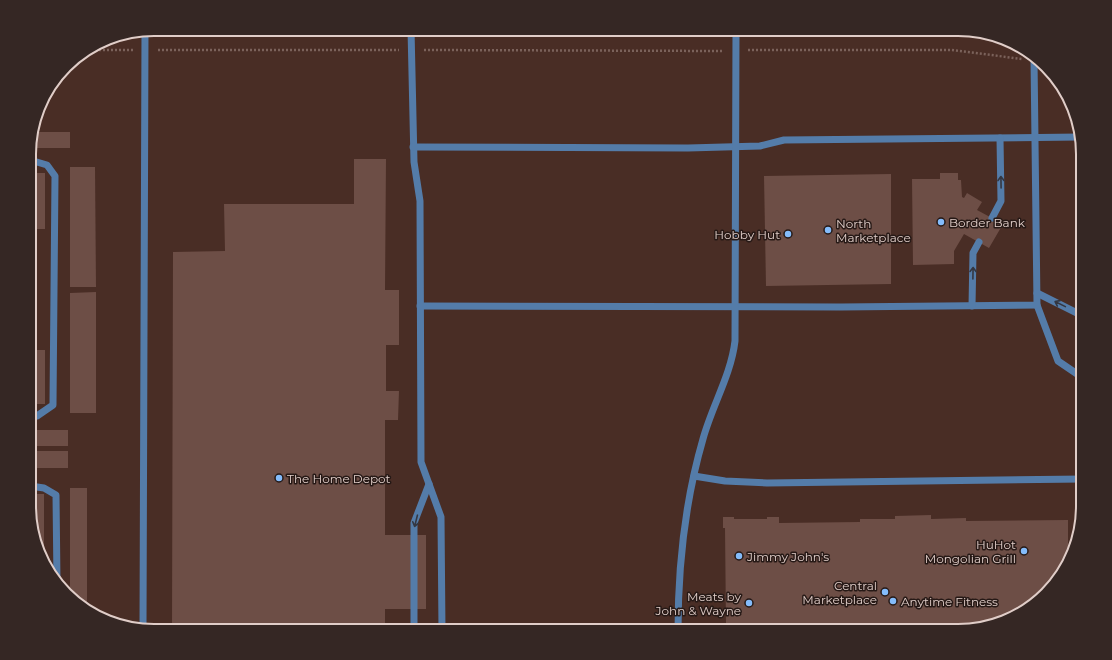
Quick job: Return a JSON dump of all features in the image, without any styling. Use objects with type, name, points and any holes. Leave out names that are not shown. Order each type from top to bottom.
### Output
[{"type":"lane","points":[[143,623],[145,36]]},
{"type":"lane","points":[[411,36],[413,147],[420,201],[421,462],[440,517],[442,624]]},
{"type":"lane","points":[[678,624],[684,528],[694,476],[713,406],[733,358],[735,341],[736,36]]},
{"type":"lane","points":[[1034,63],[1037,305],[1058,361],[1076,373]]},
{"type":"lane","points":[[413,147],[735,147],[760,146],[784,140],[1075,137]]},
{"type":"lane","points":[[992,218],[1001,201],[1000,138]]},
{"type":"lane","points":[[36,162],[47,165],[55,176],[53,405],[36,416]]},
{"type":"lane","points":[[972,306],[973,253],[979,242]]},
{"type":"lane","points":[[1037,293],[1076,312]]},
{"type":"lane","points":[[420,306],[735,307],[1037,305]]},
{"type":"lane","points":[[694,476],[725,481],[767,483],[1076,479]]},
{"type":"lane","points":[[414,624],[414,523],[428,484]]},
{"type":"lane","points":[[36,487],[44,488],[56,495],[57,573]]},
{"type":"path","points":[[98,50],[952,50],[1007,58]]},
{"type":"building","points":[[38,132],[70,132],[70,148],[36,148]]},
{"type":"building","name":"The Home Depot","points":[[354,159],[386,159],[385,290],[399,290],[399,345],[386,345],[386,391],[399,391],[398,420],[385,420],[385,535],[426,535],[426,609],[385,609],[385,624],[172,624],[173,252],[225,251],[224,204],[354,204]]},
{"type":"building","points":[[70,167],[95,167],[96,287],[70,287]]},
{"type":"building","points":[[36,173],[45,173],[45,229],[36,229]]},
{"type":"building","name":"Border Bank","points":[[940,173],[958,173],[958,180],[961,180],[962,197],[964,198],[967,193],[982,202],[977,210],[1003,224],[989,248],[964,234],[954,251],[954,264],[913,265],[912,179],[940,179]]},
{"type":"building","name":"North Marketplace","points":[[891,174],[891,284],[766,286],[764,176]]},
{"type":"building","points":[[96,292],[96,413],[70,413],[70,293]]},
{"type":"building","points":[[36,350],[45,350],[45,404],[36,404]]},
{"type":"building","points":[[36,430],[68,430],[68,446],[36,446]]},
{"type":"building","points":[[36,451],[68,451],[68,468],[36,468]]},
{"type":"building","points":[[70,488],[87,488],[87,603],[70,590]]},
{"type":"building","points":[[36,494],[44,494],[44,548],[37,522]]},
{"type":"building","name":"Central Marketplace","points":[[931,515],[931,519],[966,518],[966,521],[1068,520],[1068,548],[1052,578],[1042,590],[1017,608],[1003,615],[981,622],[966,624],[726,624],[725,528],[723,528],[723,517],[734,517],[734,519],[767,519],[767,517],[779,517],[779,523],[860,522],[860,519],[895,519],[895,516]]},
{"type":"place","name":"Border Bank","points":[[941,222]]},
{"type":"place","name":"North Marketplace","points":[[828,230]]},
{"type":"place","name":"Hobby Hut","points":[[788,234]]},
{"type":"place","name":"The Home Depot","points":[[279,478]]},
{"type":"place","name":"HuHot Mongolian Grill","points":[[1024,551]]},
{"type":"place","name":"Jimmy John's","points":[[739,556]]},
{"type":"place","name":"Central Marketplace","points":[[885,592]]},
{"type":"place","name":"Anytime Fitness","points":[[893,601]]},
{"type":"place","name":"Meats by John & Wayne","points":[[749,603]]}]
